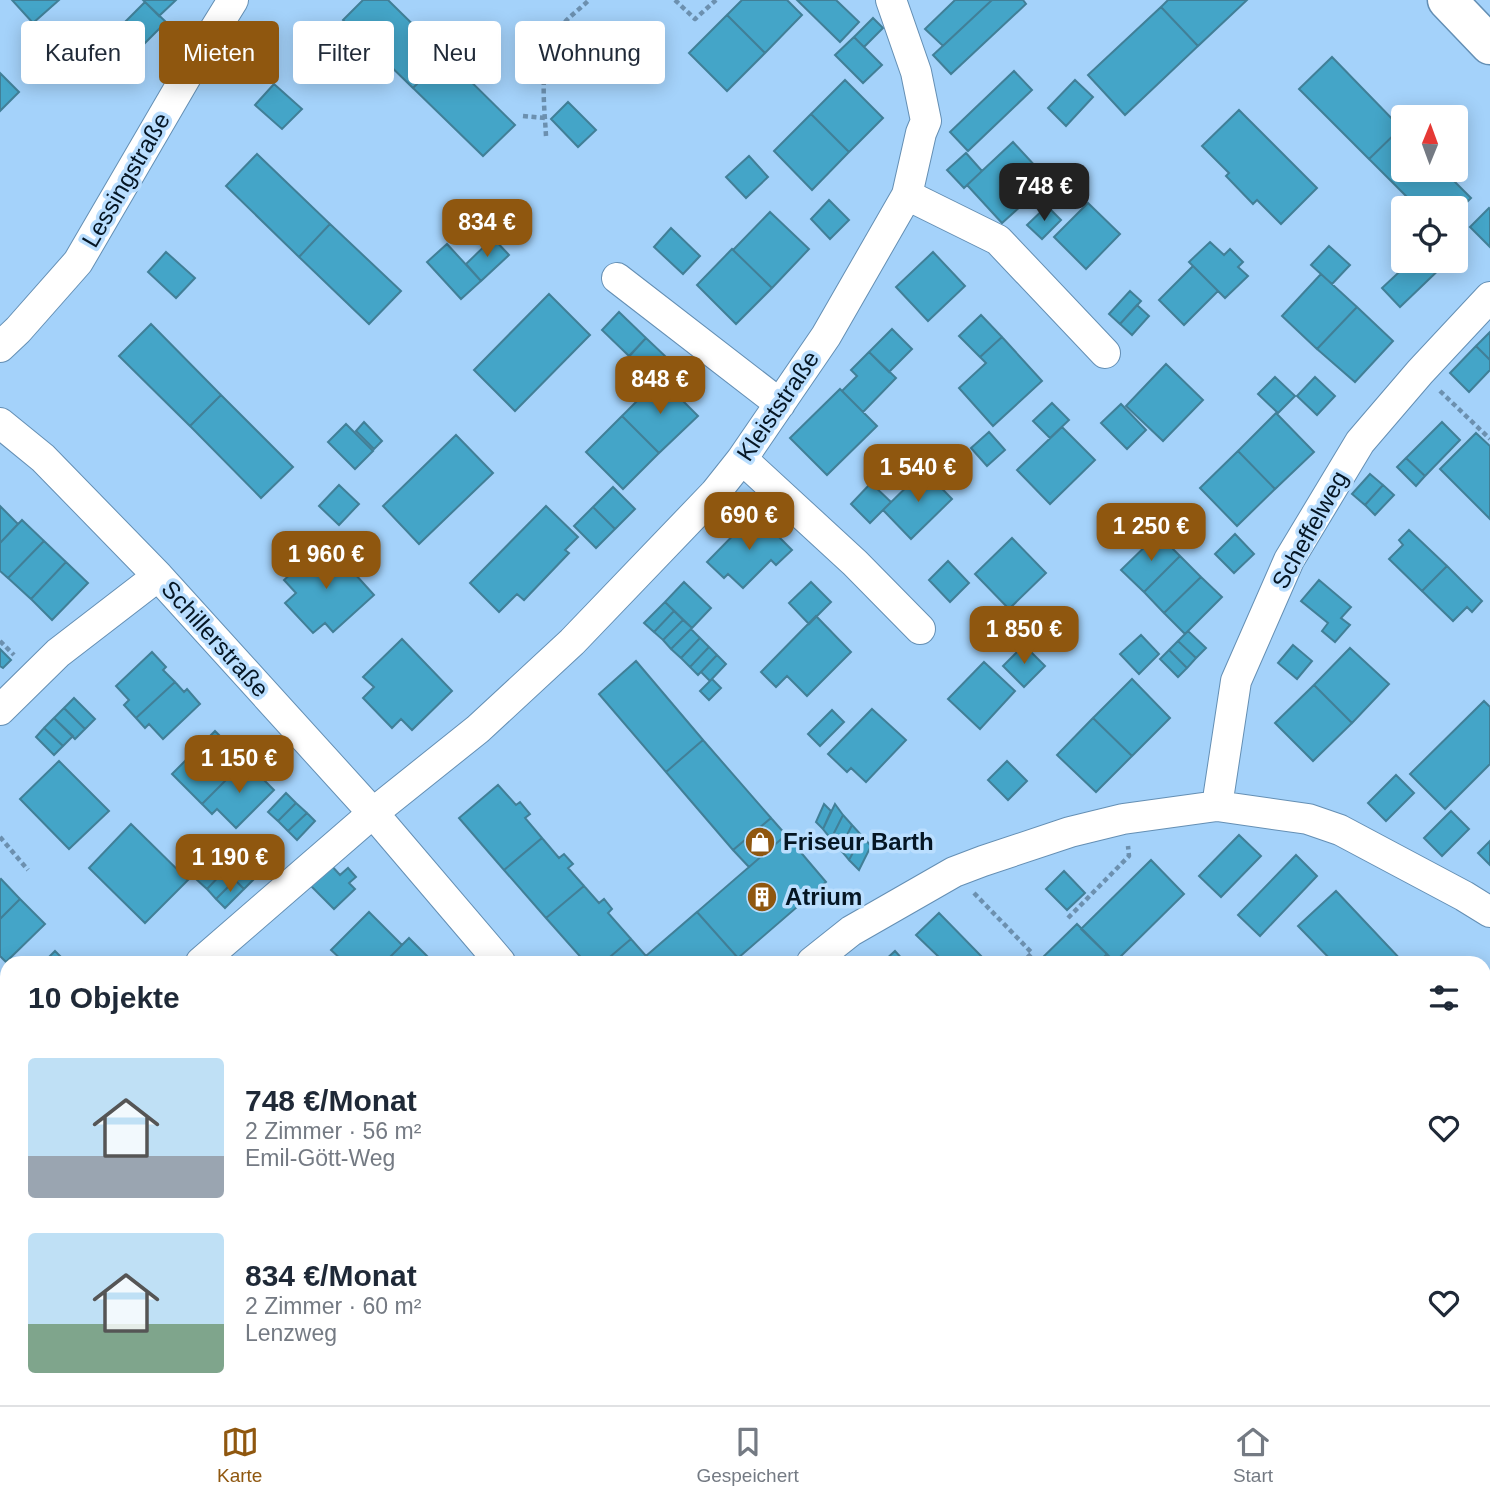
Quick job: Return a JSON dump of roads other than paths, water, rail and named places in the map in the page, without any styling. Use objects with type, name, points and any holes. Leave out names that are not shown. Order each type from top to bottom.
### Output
[{"type":"main road","points":[[1447,0],[1490,45]]},
{"type":"street","name":"Lessingstraße","points":[[0,347],[78,262],[233,0]]},
{"type":"street","name":"Kleiststraße","points":[[208,956],[373,813],[478,729],[572,642],[715,493],[743,459],[826,336],[907,195],[926,121],[916,72],[891,0]]},
{"type":"street","points":[[907,195],[998,240],[1105,353]]},
{"type":"street","points":[[617,278],[780,404]]},
{"type":"street","name":"Scheffelweg","points":[[1217,806],[1236,681],[1289,560],[1360,442],[1490,297]]},
{"type":"street","name":"Schillerstraße","points":[[0,423],[44,458],[158,576],[373,813],[495,956]]},
{"type":"street","points":[[743,459],[855,563],[920,629]]},
{"type":"street","points":[[0,710],[58,653],[158,576]]},
{"type":"street","points":[[820,956],[851,931],[954,872],[1070,832],[1123,820],[1217,806],[1308,819],[1340,830],[1464,895],[1490,912]]},
{"type":"place","name":"Friseur Barth","points":[[760,842]]},
{"type":"place","name":"Atrium","points":[[762,897]]}]
